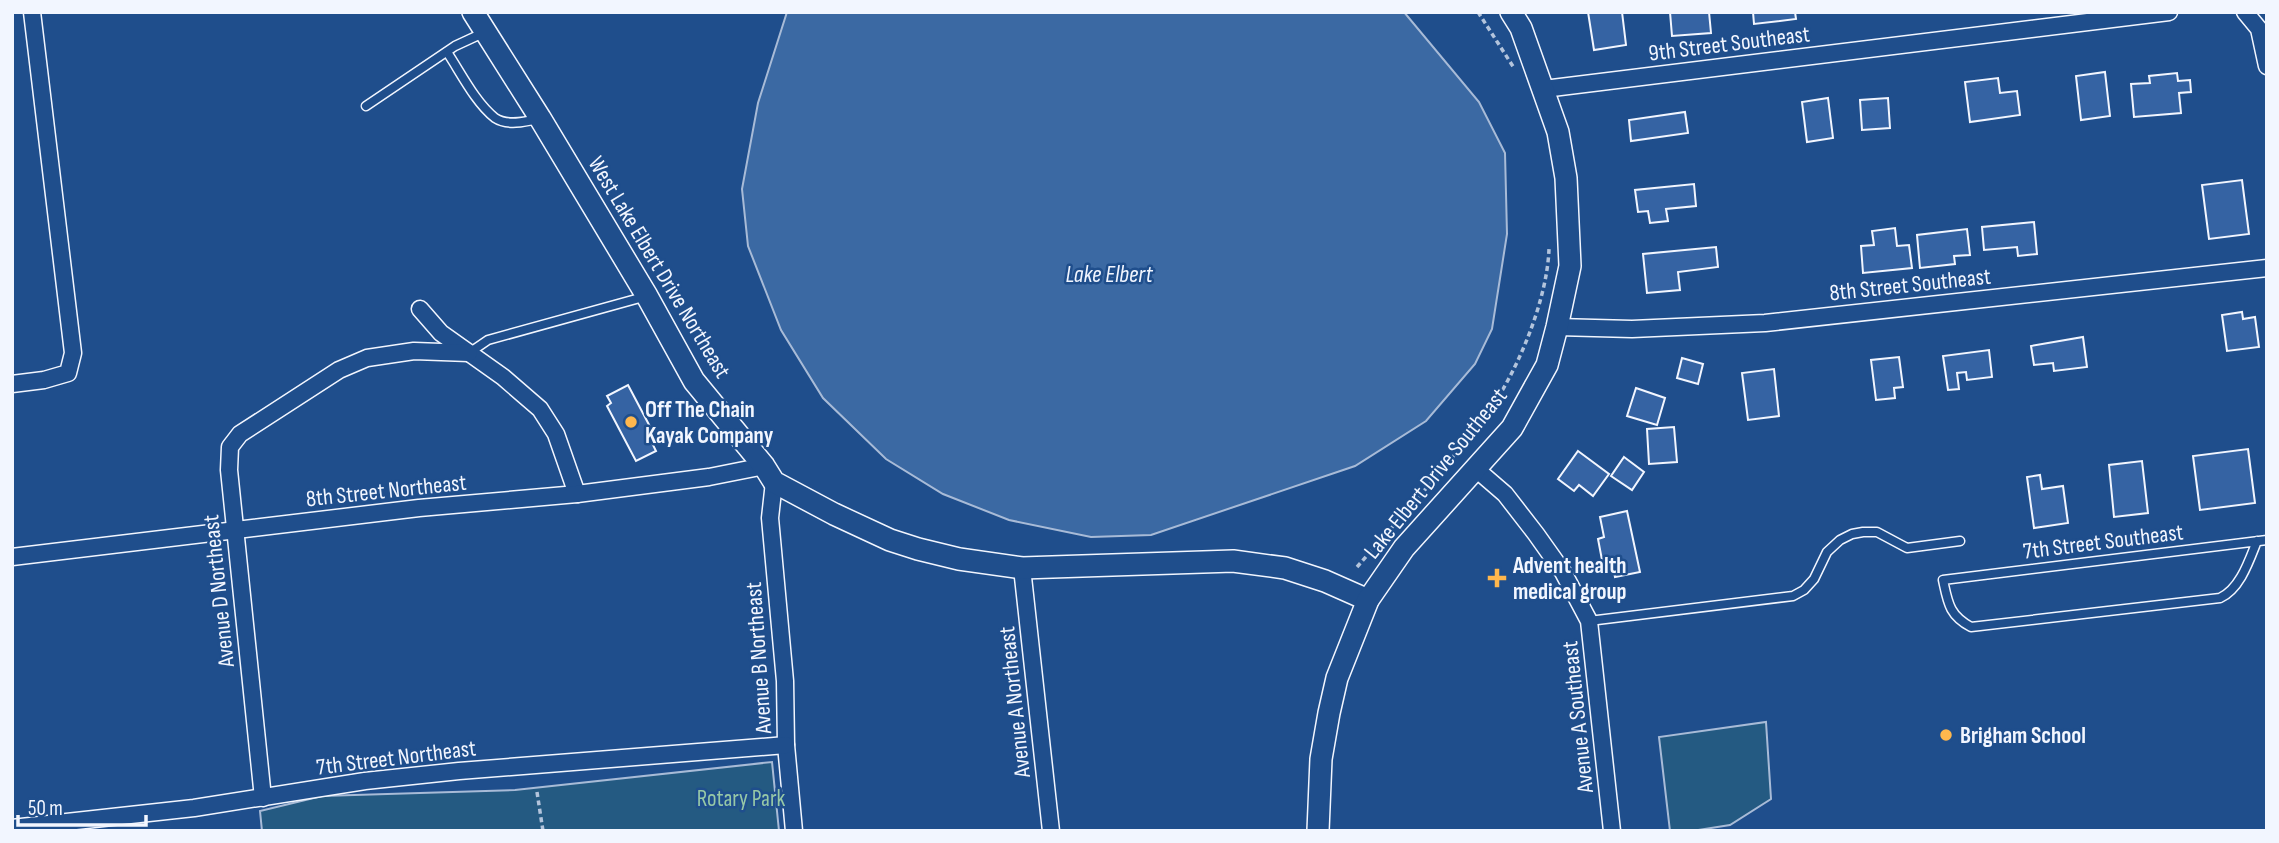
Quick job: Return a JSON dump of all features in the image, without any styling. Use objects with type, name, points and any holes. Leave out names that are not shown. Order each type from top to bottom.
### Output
[{"type":"street","points":[[12,384],[44,380],[68,373],[72,348],[32,12]]},
{"type":"street","name":"West Lake Elbert Drive Northeast","points":[[473,12],[647,296],[694,381],[769,474],[834,514],[890,540],[959,559],[1022,568],[1233,561],[1285,568],[1325,581],[1367,600]]},
{"type":"street","name":"Lake Elbert Drive Southeast","points":[[1318,831],[1321,759],[1329,713],[1337,678],[1367,600],[1404,548],[1512,428],[1547,365],[1557,327],[1570,266],[1568,192],[1558,132],[1521,29],[1511,12]]},
{"type":"street","name":"9th Street Southeast","points":[[1544,89],[2169,12]]},
{"type":"street","points":[[2245,12],[2259,29],[2267,66]]},
{"type":"street","name":"8th Street Southeast","points":[[1557,327],[1632,329],[1765,323],[2267,268]]},
{"type":"street","points":[[421,309],[441,333],[503,377],[540,409],[556,434],[577,495]]},
{"type":"street","name":"Avenue D Northeast","points":[[263,798],[234,529],[229,470],[230,447],[240,434],[339,370],[367,358],[414,351],[469,353]]},
{"type":"street","name":"Avenue A Southeast","points":[[1476,469],[1505,494],[1536,534],[1563,572],[1588,621],[1612,831]]},
{"type":"street","name":"8th Street Northeast","points":[[12,557],[432,507],[577,495],[709,477],[769,474]]},
{"type":"street","name":"Avenue B Northeast","points":[[769,474],[794,831]]},
{"type":"street","name":"Avenue A Northeast","points":[[1022,568],[1051,831]]},
{"type":"street","name":"7th Street Northeast","points":[[12,828],[141,823],[323,786],[459,771],[786,745]]},
{"type":"lane","points":[[366,106],[447,52],[486,32]]},
{"type":"lane","points":[[447,52],[478,99],[497,119],[520,124],[540,118]]},
{"type":"lane","points":[[469,353],[488,340],[647,296]]},
{"type":"lane","points":[[1588,621],[1793,596],[1804,590],[1814,579],[1827,552],[1840,540],[1863,532],[1877,532],[1908,548],[1960,541]]},
{"type":"lane","name":"7th Street Southeast","points":[[2257,541],[2242,575],[2230,593],[2220,598],[1971,626],[1957,619],[1948,602],[1943,580],[2257,541],[2267,540]]},
{"type":"path","points":[[1478,12],[1503,49],[1518,78]]},
{"type":"path","points":[[1357,568],[1483,420],[1506,383],[1544,291],[1549,242]]},
{"type":"path","points":[[537,792],[543,831]]},
{"type":"green space","points":[[1766,722],[1771,799],[1730,825],[1692,831],[1670,831],[1659,737]]},
{"type":"green space","name":"Rotary Park","points":[[772,762],[779,831],[262,831],[260,811],[322,796],[515,790]]},
{"type":"water","name":"Lake Elbert","points":[[787,12],[1404,12],[1479,102],[1505,153],[1507,234],[1492,329],[1475,364],[1426,421],[1355,466],[1151,535],[1091,537],[1009,520],[943,494],[886,459],[823,398],[781,330],[748,246],[742,189],[758,103]]},
{"type":"building","points":[[1588,12],[1622,12],[1626,45],[1594,50]]},
{"type":"building","points":[[1670,12],[1709,12],[1711,33],[1672,36]]},
{"type":"building","points":[[1753,12],[1795,12],[1796,19],[1754,24]]},
{"type":"building","points":[[2105,72],[2110,116],[2081,120],[2076,76]]},
{"type":"building","points":[[2177,73],[2178,81],[2190,80],[2191,92],[2179,93],[2181,113],[2134,117],[2131,84],[2150,83],[2149,76]]},
{"type":"building","points":[[1998,78],[2000,93],[2017,91],[2020,115],[1970,122],[1965,82]]},
{"type":"building","points":[[1828,98],[1833,138],[1807,142],[1802,102]]},
{"type":"building","points":[[1888,98],[1890,128],[1862,130],[1860,100]]},
{"type":"building","points":[[1685,112],[1688,133],[1631,141],[1629,120]]},
{"type":"building","points":[[2242,180],[2249,234],[2209,239],[2202,185]]},
{"type":"building","points":[[1694,184],[1696,206],[1666,209],[1668,221],[1650,223],[1648,211],[1638,212],[1635,190]]},
{"type":"building","points":[[2034,222],[2037,254],[2018,256],[2017,247],[1984,250],[1982,227]]},
{"type":"building","points":[[1895,228],[1897,246],[1909,245],[1912,268],[1863,273],[1861,246],[1874,245],[1872,231]]},
{"type":"building","points":[[1967,229],[1970,255],[1954,256],[1955,264],[1920,268],[1917,235]]},
{"type":"building","points":[[1716,247],[1718,267],[1678,272],[1680,290],[1647,293],[1643,254]]},
{"type":"building","points":[[2242,312],[2243,319],[2255,317],[2259,347],[2227,351],[2222,315]]},
{"type":"building","points":[[2083,337],[2087,367],[2054,371],[2053,363],[2034,365],[2031,346]]},
{"type":"building","points":[[1989,350],[1992,377],[1967,380],[1966,372],[1957,373],[1959,389],[1948,390],[1943,356]]},
{"type":"building","points":[[1899,357],[1903,387],[1894,388],[1895,398],[1876,400],[1871,360]]},
{"type":"building","points":[[1682,358],[1703,364],[1698,384],[1677,378]]},
{"type":"building","points":[[1774,369],[1779,416],[1748,420],[1742,373]]},
{"type":"building","name":"Off The Chain Kayak Company","points":[[628,385],[656,438],[651,441],[656,451],[636,461],[607,406],[611,403],[607,396]]},
{"type":"building","points":[[1636,388],[1665,398],[1657,425],[1627,416]]},
{"type":"building","points":[[1674,427],[1677,462],[1649,464],[1647,429]]},
{"type":"building","points":[[2248,449],[2255,503],[2200,510],[2193,456]]},
{"type":"building","points":[[1578,451],[1609,474],[1593,496],[1579,485],[1574,491],[1558,479]]},
{"type":"building","points":[[1624,457],[1644,472],[1632,490],[1611,476]]},
{"type":"building","points":[[2142,461],[2148,513],[2114,517],[2109,465]]},
{"type":"building","points":[[2040,475],[2042,489],[2063,486],[2068,523],[2034,528],[2027,477]]},
{"type":"building","points":[[1627,511],[1640,572],[1615,577],[1611,558],[1602,560],[1598,539],[1604,537],[1600,517]]},
{"type":"place","name":"Off The Chain Kayak Company","points":[[631,422]]},
{"type":"place","name":"Advent health medical group","points":[[1497,578]]},
{"type":"place","name":"Brigham School","points":[[1946,735]]}]
